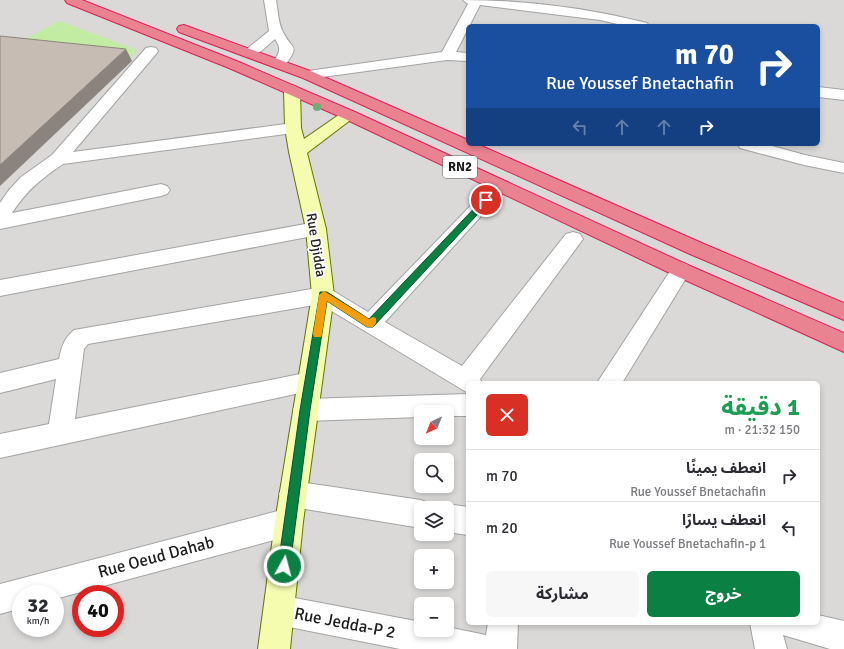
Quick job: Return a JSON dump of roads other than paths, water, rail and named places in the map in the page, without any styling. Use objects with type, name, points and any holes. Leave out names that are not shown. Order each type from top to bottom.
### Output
[{"type":"highway","name":"RN2","points":[[71,0],[227,62],[349,115],[681,270],[844,343]]},
{"type":"highway","name":"RN2","points":[[107,0],[308,75],[466,146]]},
{"type":"highway","name":"RN2","points":[[467,146],[697,249],[844,312]]},
{"type":"street","points":[[447,56],[473,0],[600,16],[634,24]]},
{"type":"street","points":[[267,2],[276,32],[287,46],[287,51],[279,64]]},
{"type":"street","points":[[249,53],[276,32]]},
{"type":"street","points":[[0,218],[15,194],[27,181],[58,159],[151,51]]},
{"type":"street","points":[[308,75],[447,56],[466,57]]},
{"type":"street","name":"Rue Djidda","points":[[274,649],[289,522],[305,410],[324,295],[316,229],[297,152],[292,90]]},
{"type":"street","points":[[820,92],[844,95]]},
{"type":"street","points":[[297,152],[349,115]]},
{"type":"street","points":[[58,159],[294,128]]},
{"type":"street","points":[[753,146],[804,160],[844,168]]},
{"type":"street","points":[[0,222],[161,190]]},
{"type":"street","points":[[370,324],[486,200]]},
{"type":"street","points":[[0,288],[316,229]]},
{"type":"street","points":[[469,381],[573,239]]},
{"type":"street","points":[[610,381],[681,270]]},
{"type":"street","points":[[60,433],[73,345],[82,336],[324,295],[466,381]]},
{"type":"street","points":[[0,383],[70,366]]},
{"type":"street","points":[[0,446],[310,382]]},
{"type":"street","points":[[305,410],[466,405]]},
{"type":"street","points":[[293,494],[414,513]]},
{"type":"street","points":[[454,519],[466,521]]},
{"type":"street","name":"Rue Oeud Dahab","points":[[0,599],[289,522]]},
{"type":"street","name":"Rue Jedda-P 2","points":[[279,610],[481,649]]},
{"type":"street","points":[[501,649],[503,625]]},
{"type":"street","points":[[765,625],[771,649]]},
{"type":"street","points":[[800,625],[844,635]]}]
